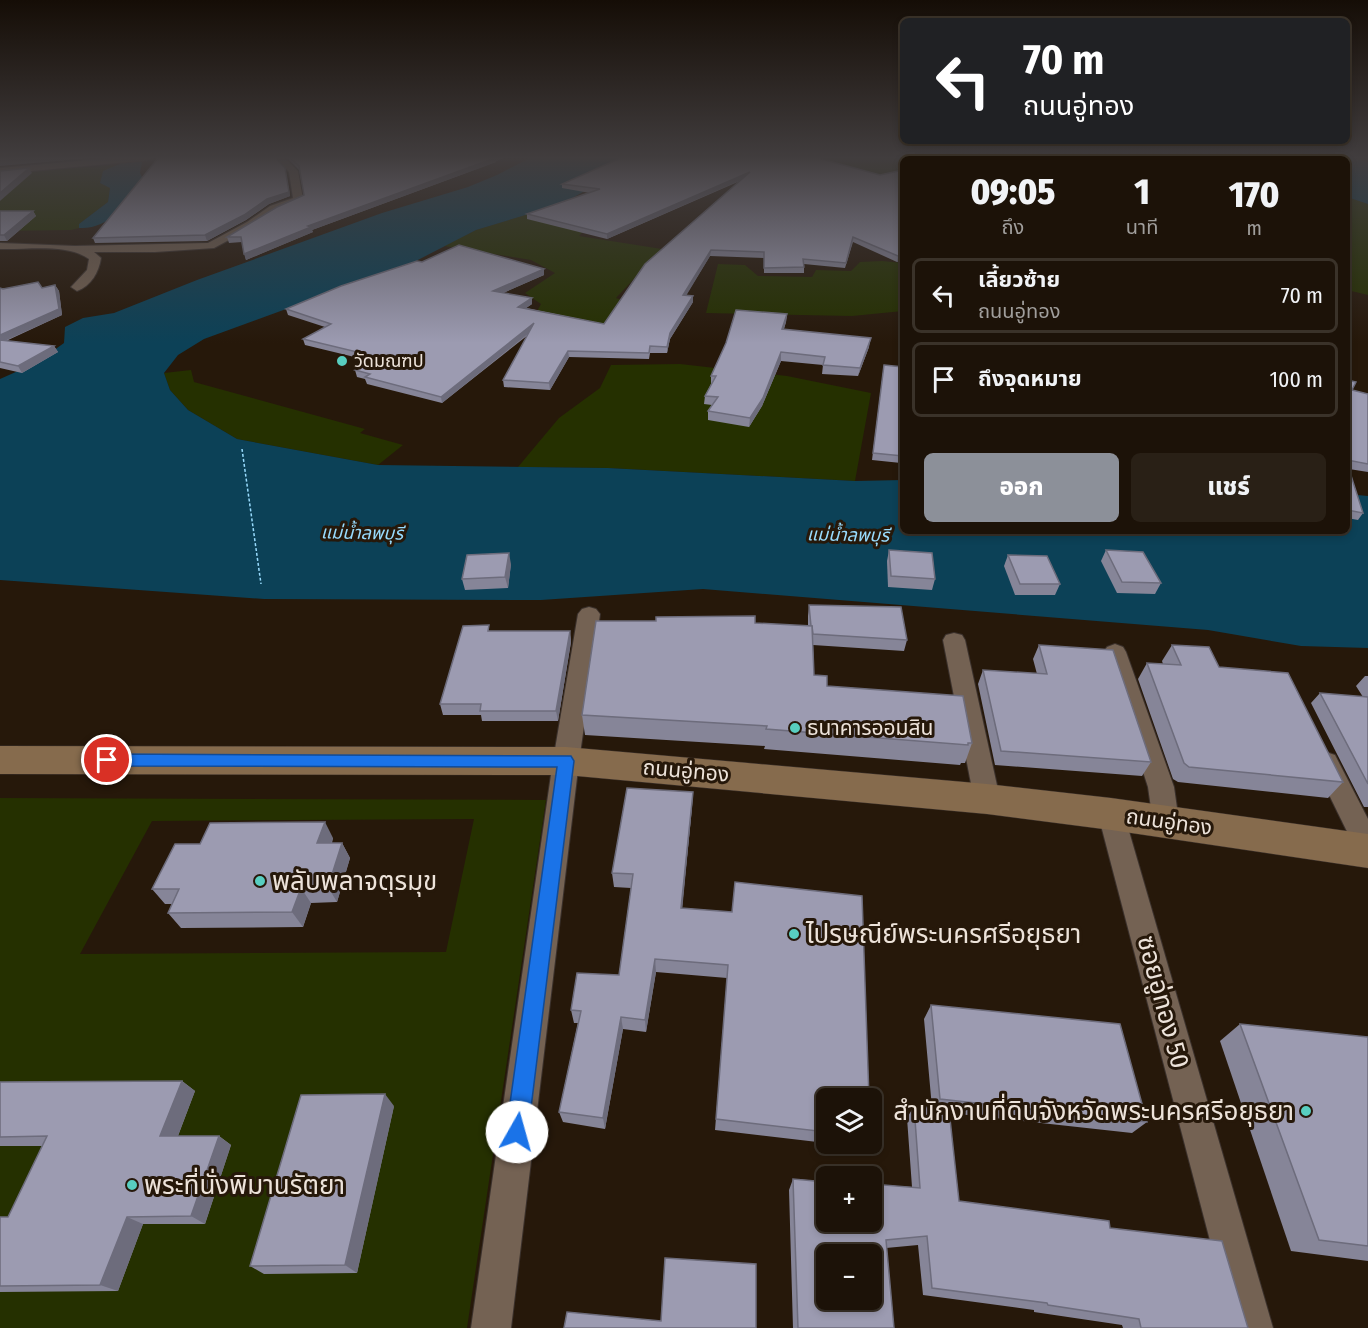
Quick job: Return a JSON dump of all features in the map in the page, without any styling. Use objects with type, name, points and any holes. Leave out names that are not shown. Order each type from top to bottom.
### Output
[{"type":"main road","name":"ถนนอู่ทอง","points":[[0,760],[566,761],[987,799],[1111,814],[1368,851]]},
{"type":"street","points":[[0,246],[76,249],[183,248],[217,243],[257,219]]},
{"type":"street","points":[[0,256],[21,246]]},
{"type":"street","points":[[76,249],[90,252],[95,258],[93,271],[77,287]]},
{"type":"street","points":[[491,1328],[566,761],[588,614]]},
{"type":"street","points":[[954,640],[987,799]]},
{"type":"street","points":[[1115,652],[1161,787],[1166,822]]},
{"type":"street","points":[[1317,743],[1368,846]]},
{"type":"street","name":"ซอยอู่ทอง 50","points":[[1111,814],[1253,1328]]},
{"type":"green space","points":[[0,219],[86,219],[79,224],[79,228],[71,230],[0,231]]},
{"type":"green space","points":[[512,219],[594,219],[579,236],[662,249],[616,298],[645,307],[629,330],[536,313],[541,304],[525,293],[555,273],[531,260],[444,246],[476,230]]},
{"type":"green space","points":[[1350,219],[1368,219],[1368,295],[1350,291]]},
{"type":"green space","points":[[860,262],[900,263],[900,311],[852,316],[706,313],[718,264],[745,265],[758,276],[812,277],[816,270],[851,271]]},
{"type":"green space","points":[[680,364],[787,376],[871,393],[855,481],[608,468],[518,467],[559,418],[600,388],[611,365]]},
{"type":"green space","points":[[191,370],[194,382],[365,429],[360,433],[403,445],[378,465],[237,439],[188,410],[170,390],[164,373]]},
{"type":"green space","points":[[0,798],[546,800],[467,1328],[0,1328]],"holes":[[[474,819],[446,952],[80,954],[152,821]]]},
{"type":"water","points":[[86,219],[109,219],[90,227],[79,228],[79,224]]},
{"type":"water","name":"แม่น้ำลพบุรี","points":[[366,219],[512,219],[476,230],[412,263],[204,339],[178,355],[164,373],[170,390],[188,410],[237,439],[378,465],[608,468],[855,481],[900,480],[900,534],[1350,534],[1350,494],[1368,496],[1368,648],[1301,646],[1208,630],[703,589],[541,600],[264,599],[0,580],[0,379],[36,363],[64,343],[65,327],[83,318],[114,313],[197,280]]},
{"type":"building","points":[[0,219],[23,219],[4,235],[0,235]]},
{"type":"building","points":[[109,219],[236,219],[205,235],[93,238]]},
{"type":"building","points":[[257,219],[327,219],[244,254],[241,237],[227,237]]},
{"type":"building","points":[[547,219],[642,219],[607,234]]},
{"type":"building","points":[[696,219],[900,219],[900,256],[898,256],[853,237],[846,263],[803,259],[804,267],[764,268],[764,252],[711,250],[683,295],[693,296],[670,333],[667,347],[650,346],[649,353],[568,351],[549,383],[503,380],[534,323],[441,397],[365,377],[370,374],[355,370],[378,357],[303,339],[331,324],[286,309],[341,286],[417,261],[422,262],[459,245],[544,269],[493,291],[532,298],[518,307],[604,324],[645,264]]},
{"type":"building","points":[[38,282],[42,288],[55,285],[59,309],[0,335],[0,288]]},
{"type":"building","points":[[736,310],[787,314],[782,329],[871,338],[860,368],[823,365],[825,357],[781,352],[763,398],[750,418],[708,411],[718,397],[705,396],[716,376],[711,376],[726,343]]},
{"type":"building","points":[[0,340],[54,346],[18,366],[0,362]]},
{"type":"building","points":[[884,365],[900,367],[900,456],[873,453]]},
{"type":"building","points":[[1350,381],[1356,382],[1352,390],[1368,394],[1368,464],[1350,461]]},
{"type":"building","points":[[1350,472],[1363,513],[1350,511]]},
{"type":"building","points":[[889,550],[932,553],[935,579],[891,576]]},
{"type":"building","points":[[1106,550],[1143,552],[1161,583],[1122,582]]},
{"type":"building","points":[[509,553],[505,577],[462,579],[467,555]]},
{"type":"building","points":[[1008,555],[1047,556],[1060,584],[1020,584]]},
{"type":"building","points":[[809,605],[901,607],[907,640],[813,634]]},
{"type":"building","points":[[755,616],[755,623],[812,626],[814,675],[827,676],[827,686],[963,696],[972,743],[968,745],[766,729],[767,726],[582,715],[596,621],[656,621],[656,617]]},
{"type":"building","points":[[489,625],[488,631],[570,631],[556,711],[480,711],[481,704],[440,704],[463,626]]},
{"type":"building","points":[[1039,645],[1113,650],[1151,762],[1001,751],[983,670],[1047,674]]},
{"type":"building","points":[[1172,645],[1209,647],[1219,667],[1288,673],[1343,782],[1189,767],[1184,763],[1147,663],[1181,665]]},
{"type":"building","points":[[1320,693],[1368,697],[1368,784]]},
{"type":"building","points":[[627,788],[693,792],[681,908],[732,912],[735,882],[862,896],[869,1088],[816,1088],[816,1131],[716,1119],[728,965],[655,959],[645,1020],[621,1017],[603,1118],[559,1112],[581,1011],[571,1010],[577,973],[619,975],[633,874],[612,873]]},
{"type":"building","name":"พลับพลาจตุรมุข","points":[[325,822],[317,843],[342,843],[328,887],[301,888],[292,912],[168,913],[179,889],[152,889],[175,844],[200,844],[210,823]]},
{"type":"building","points":[[931,1005],[1120,1024],[1147,1122],[940,1099]]},
{"type":"building","name":"สำนักงานที่ดินจังหวัดพระนครศรีอยุธยา","points":[[1240,1024],[1368,1037],[1368,1246],[1319,1240]]},
{"type":"building","name":"พระที่นั่งพิมานรัตยา","points":[[182,1081],[160,1136],[219,1136],[191,1216],[127,1217],[100,1285],[0,1286],[0,1217],[8,1217],[47,1136],[0,1137],[0,1082]]},
{"type":"building","points":[[385,1094],[345,1265],[250,1266],[301,1095]]},
{"type":"building","points":[[914,1106],[949,1110],[959,1201],[1109,1221],[1110,1228],[1222,1241],[1248,1328],[1141,1328],[1139,1319],[1047,1303],[932,1288],[927,1236],[886,1240],[894,1328],[798,1328],[793,1179],[816,1181],[816,1232],[882,1232],[882,1185],[920,1188]]},
{"type":"building","points":[[665,1258],[756,1264],[756,1328],[564,1328],[567,1312],[661,1321]]},
{"type":"ferry route","points":[[242,449],[261,584]]},
{"type":"place","name":"วัดมณฑป","points":[[342,361]]},
{"type":"place","name":"ธนาคารออมสิน","points":[[795,728]]},
{"type":"place","name":"พลับพลาจตุรมุข","points":[[260,881]]},
{"type":"place","name":"ไปรษณีย์พระนครศรีอยุธยา","points":[[794,934]]},
{"type":"place","name":"สำนักงานที่ดินจังหวัดพระนครศรีอยุธยา","points":[[1306,1111]]},
{"type":"place","name":"พระที่นั่งพิมานรัตยา","points":[[132,1185]]},
{"type":"route","points":[[107,760],[566,761],[517,1132]]}]
